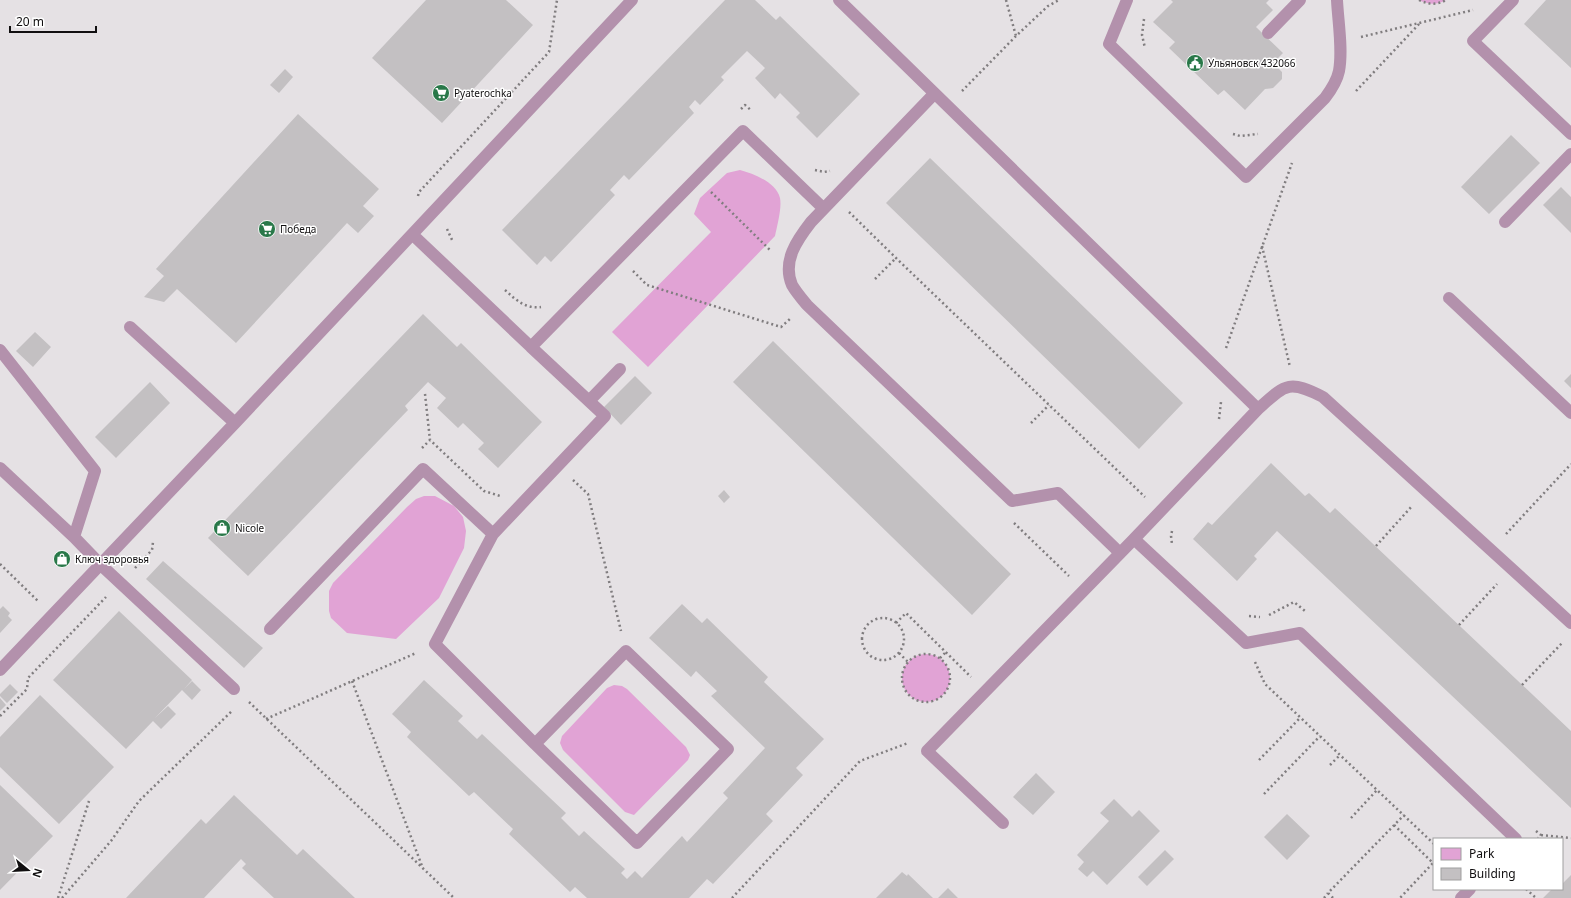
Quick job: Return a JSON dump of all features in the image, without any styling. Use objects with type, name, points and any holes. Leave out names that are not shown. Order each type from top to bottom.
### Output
[{"type":"lane","points":[[0,670],[235,423],[632,0]]},
{"type":"lane","points":[[838,0],[1258,409]]},
{"type":"lane","points":[[1127,0],[1109,44],[1246,177],[1325,98],[1333,87],[1339,71],[1340,42],[1337,0]]},
{"type":"lane","points":[[1268,33],[1300,0]]},
{"type":"lane","points":[[1513,0],[1474,41],[1571,134]]},
{"type":"lane","points":[[934,94],[834,196],[800,236],[792,249],[789,267],[792,284],[807,305],[1012,501],[1058,492],[1120,553]]},
{"type":"lane","points":[[531,347],[743,131],[823,208]]},
{"type":"lane","points":[[1505,222],[1571,154]]},
{"type":"lane","points":[[413,234],[605,416],[493,534],[435,644],[535,744],[637,843],[728,749],[626,651],[535,744]]},
{"type":"lane","points":[[1449,298],[1571,413]]},
{"type":"lane","points":[[130,326],[235,423]]},
{"type":"lane","points":[[0,350],[95,471],[74,537]]},
{"type":"lane","points":[[589,401],[620,369]]},
{"type":"lane","points":[[1003,823],[928,751],[1258,409],[1281,389],[1294,386],[1323,396],[1571,623]]},
{"type":"lane","points":[[0,468],[234,689]]},
{"type":"lane","points":[[270,629],[423,469],[493,534]]},
{"type":"lane","points":[[1134,539],[1246,643],[1300,634],[1515,838]]},
{"type":"lane","points":[[1461,898],[1469,890]]},
{"type":"path","points":[[418,199],[419,192],[549,52],[557,0]]},
{"type":"path","points":[[1006,0],[1016,36]]},
{"type":"path","points":[[947,106],[1016,36],[1048,6],[1059,0]]},
{"type":"path","points":[[1419,0],[1428,4],[1437,4],[1446,0]]},
{"type":"path","points":[[1340,42],[1474,10]]},
{"type":"path","points":[[1146,12],[1142,24],[1142,35],[1146,53]]},
{"type":"path","points":[[1355,92],[1420,23]]},
{"type":"path","points":[[740,110],[745,105],[756,116]]},
{"type":"path","points":[[1230,133],[1240,136],[1252,136],[1264,133]]},
{"type":"path","points":[[1218,371],[1292,162]]},
{"type":"path","points":[[810,167],[824,172],[831,171]]},
{"type":"path","points":[[696,178],[776,256],[791,257]]},
{"type":"path","points":[[834,196],[896,258],[1146,497]]},
{"type":"path","points":[[844,217],[849,212]]},
{"type":"path","points":[[446,226],[454,243]]},
{"type":"path","points":[[1262,246],[1294,386]]},
{"type":"path","points":[[619,257],[648,285],[781,327],[795,313]]},
{"type":"path","points":[[875,279],[896,258]]},
{"type":"path","points":[[500,286],[517,302],[534,308],[545,306]]},
{"type":"path","points":[[425,394],[430,440],[484,491],[492,494],[506,495]]},
{"type":"path","points":[[1219,426],[1218,415],[1221,400]]},
{"type":"path","points":[[1031,423],[1049,405]]},
{"type":"path","points":[[419,451],[430,440]]},
{"type":"path","points":[[1491,550],[1571,464]]},
{"type":"path","points":[[588,494],[626,651]]},
{"type":"path","points":[[1376,546],[1413,505]]},
{"type":"path","points":[[1172,529],[1171,536],[1174,548]]},
{"type":"path","points":[[0,716],[27,689],[28,678],[152,550],[154,535]]},
{"type":"path","points":[[0,564],[53,615]]},
{"type":"path","points":[[1459,625],[1498,582]]},
{"type":"path","points":[[1245,615],[1253,617],[1270,615],[1294,602],[1306,613]]},
{"type":"path","points":[[896,623],[906,613],[986,691]]},
{"type":"path","points":[[879,618],[886,618],[896,623],[902,631],[904,638],[903,645],[899,653],[890,659],[883,660],[870,656],[866,652],[863,646],[863,632],[872,621],[879,618]]},
{"type":"path","points":[[1522,685],[1568,636]]},
{"type":"path","points":[[1246,643],[1264,684],[1433,843]]},
{"type":"path","points":[[266,719],[435,644]]},
{"type":"path","points":[[940,658],[946,652]]},
{"type":"path","points":[[899,653],[908,662]]},
{"type":"path","points":[[924,654],[931,654],[940,658],[947,666],[949,673],[948,688],[938,699],[925,702],[913,698],[905,690],[902,678],[902,671],[908,662],[917,655],[924,654]]},
{"type":"path","points":[[352,681],[423,868]]},
{"type":"path","points":[[234,689],[454,898]]},
{"type":"path","points":[[62,898],[111,841],[139,801],[244,698]]},
{"type":"path","points":[[1260,760],[1300,718]]},
{"type":"path","points":[[1264,794],[1320,736]]},
{"type":"path","points":[[732,898],[860,761],[909,742],[928,751]]},
{"type":"path","points":[[1330,765],[1340,755]]},
{"type":"path","points":[[1351,818],[1377,790]]},
{"type":"path","points":[[58,898],[89,801]]},
{"type":"path","points":[[1324,898],[1404,815]]},
{"type":"path","points":[[1394,825],[1433,863],[1400,898]]},
{"type":"path","points":[[1535,830],[1541,835],[1571,838]]},
{"type":"path","points":[[1538,838],[1541,835]]},
{"type":"path","points":[[1527,890],[1536,898]]},
{"type":"path","points":[[1328,893],[1333,898]]},
{"type":"green space","points":[[1419,0],[1446,0],[1433,4]]},
{"type":"green space","points":[[740,170],[764,180],[778,192],[780,207],[775,236],[648,367],[612,332],[711,232],[694,214],[700,198],[727,173]]},
{"type":"green space","points":[[424,496],[435,496],[454,506],[463,517],[466,531],[464,548],[439,598],[396,639],[347,633],[331,618],[329,611],[329,591],[333,583],[407,507],[416,499]]},
{"type":"green space","points":[[921,654],[931,654],[943,661],[950,673],[950,683],[943,695],[931,702],[921,702],[913,698],[906,691],[902,683],[902,673],[906,665],[913,658]]},
{"type":"green space","points":[[614,685],[622,686],[627,689],[686,747],[690,755],[688,760],[634,815],[625,812],[563,750],[560,743],[562,736],[607,688]]},
{"type":"building","points":[[426,0],[506,0],[533,25],[442,123],[372,58]]},
{"type":"building","points":[[725,0],[755,0],[776,20],[780,16],[860,94],[817,138],[796,117],[800,113],[780,93],[775,99],[755,78],[765,68],[747,51],[721,77],[724,80],[700,105],[695,100],[689,107],[694,113],[629,180],[624,175],[610,190],[615,195],[551,262],[545,256],[537,265],[502,230]]},
{"type":"building","points":[[1171,0],[1269,0],[1266,3],[1273,10],[1256,27],[1283,53],[1273,63],[1282,72],[1282,79],[1273,88],[1265,89],[1245,110],[1224,90],[1218,95],[1169,48],[1175,42],[1153,22],[1173,2]]},
{"type":"building","points":[[1546,0],[1571,0],[1571,68],[1524,24]]},
{"type":"building","points":[[285,69],[293,77],[279,93],[270,85]]},
{"type":"building","name":"Победа","points":[[298,114],[379,189],[363,206],[374,216],[358,233],[347,223],[236,343],[177,289],[164,302],[144,297],[164,276],[156,269]]},
{"type":"building","points":[[1511,135],[1540,163],[1489,214],[1461,187]]},
{"type":"building","points":[[930,158],[1183,403],[1139,449],[886,203]]},
{"type":"building","points":[[1561,187],[1571,197],[1571,233],[1543,205]]},
{"type":"building","points":[[423,314],[457,347],[461,343],[542,422],[498,468],[478,449],[484,443],[463,423],[458,428],[437,408],[446,398],[428,382],[405,406],[408,410],[248,576],[208,538]]},
{"type":"building","points":[[35,332],[51,347],[33,367],[16,351]]},
{"type":"building","points":[[773,341],[1011,574],[972,615],[733,382]]},
{"type":"building","points":[[1571,374],[1571,388],[1564,381]]},
{"type":"building","points":[[635,376],[652,393],[621,425],[604,407]]},
{"type":"building","points":[[150,382],[170,403],[116,458],[95,437]]},
{"type":"building","points":[[1271,463],[1305,496],[1309,493],[1330,513],[1335,508],[1571,731],[1571,808],[1277,531],[1254,556],[1257,559],[1237,581],[1193,539],[1208,522],[1212,525]]},
{"type":"building","points":[[724,490],[730,497],[724,503],[718,496]]},
{"type":"building","points":[[163,561],[263,648],[244,668],[146,579]]},
{"type":"building","points":[[682,604],[702,623],[707,618],[768,677],[764,682],[824,739],[796,768],[803,775],[766,814],[773,821],[713,884],[707,879],[689,898],[587,898],[575,887],[570,892],[509,834],[513,829],[474,792],[469,796],[407,737],[411,732],[392,714],[424,680],[463,716],[458,721],[477,739],[482,734],[566,813],[561,818],[579,836],[584,831],[625,869],[621,873],[627,879],[635,871],[642,878],[682,836],[687,842],[728,798],[723,793],[765,748],[711,696],[717,691],[696,671],[691,677],[649,638]]},
{"type":"building","points":[[3,606],[10,613],[8,616],[12,620],[0,633],[0,609]]},
{"type":"building","points":[[119,611],[192,680],[184,689],[192,681],[201,690],[192,700],[182,690],[155,718],[168,706],[176,714],[161,729],[153,721],[126,749],[53,680]]},
{"type":"building","points":[[10,684],[18,692],[7,703],[0,696],[0,694]]},
{"type":"building","points":[[40,695],[114,767],[59,824],[0,767],[0,737]]},
{"type":"building","points":[[0,698],[6,705],[0,711]]},
{"type":"building","points":[[1036,773],[1055,792],[1033,815],[1013,797]]},
{"type":"building","points":[[0,785],[53,836],[0,890]]},
{"type":"building","points":[[234,795],[297,855],[303,849],[355,898],[274,898],[242,868],[246,864],[241,859],[204,898],[126,898],[201,819],[206,824]]},
{"type":"building","points":[[1114,799],[1132,817],[1139,810],[1160,831],[1107,885],[1093,871],[1087,877],[1078,869],[1084,862],[1077,855],[1109,821],[1100,813]]},
{"type":"building","points":[[1287,814],[1310,836],[1287,860],[1264,837]]},
{"type":"building","points":[[1165,850],[1174,859],[1147,886],[1138,877]]},
{"type":"building","points":[[902,872],[907,876],[908,874],[933,898],[876,898]]},
{"type":"building","points":[[1571,875],[1571,898],[1543,898],[1551,890],[1563,890],[1563,883]]},
{"type":"building","points":[[948,888],[958,898],[938,898]]},
{"type":"place","name":"Ульяновск 432066","points":[[1195,63]]},
{"type":"place","name":"Pyaterochka","points":[[441,93]]},
{"type":"place","name":"Победа","points":[[267,229]]},
{"type":"place","name":"Nicole","points":[[222,528]]},
{"type":"place","name":"Ключ здоровья","points":[[62,559]]}]
